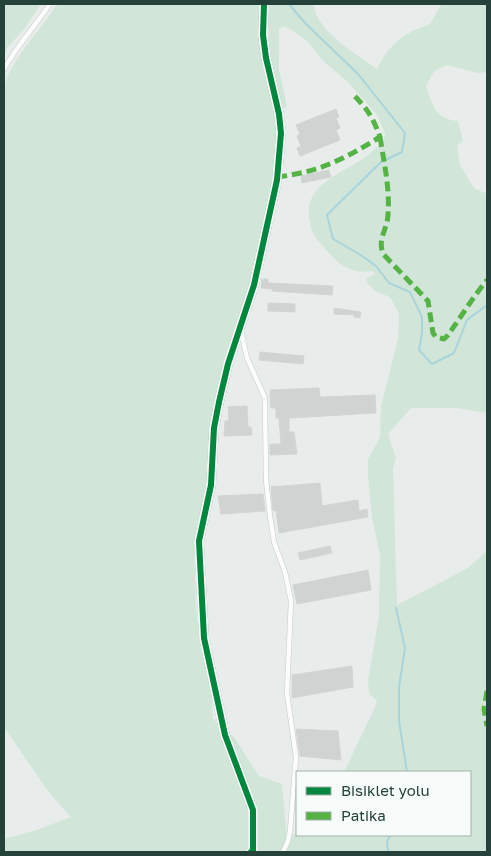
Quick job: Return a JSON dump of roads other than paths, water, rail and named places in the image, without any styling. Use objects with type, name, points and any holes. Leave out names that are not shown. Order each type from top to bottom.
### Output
[{"type":"street","points":[[251,852],[253,851],[253,810],[224,735],[204,638],[199,554],[200,532],[213,473],[214,428],[228,364],[254,285],[277,180],[281,133],[279,114],[266,58],[264,4]]},
{"type":"lane","points":[[4,68],[17,46],[34,28],[50,4]]},
{"type":"lane","points":[[240,329],[247,358],[265,398],[266,480],[270,516],[274,542],[285,572],[291,601],[287,693],[296,757],[290,831],[283,852]]},
{"type":"waterway","points":[[289,4],[305,23],[358,74],[405,133],[402,152],[381,162],[327,215],[333,239],[376,266],[389,283],[410,292],[422,317],[419,350],[432,364],[454,353],[467,320],[487,305]]},
{"type":"waterway","points":[[396,608],[405,648],[399,687],[399,721],[407,771]]},
{"type":"waterway","points":[[388,852],[387,842],[390,836]]}]
